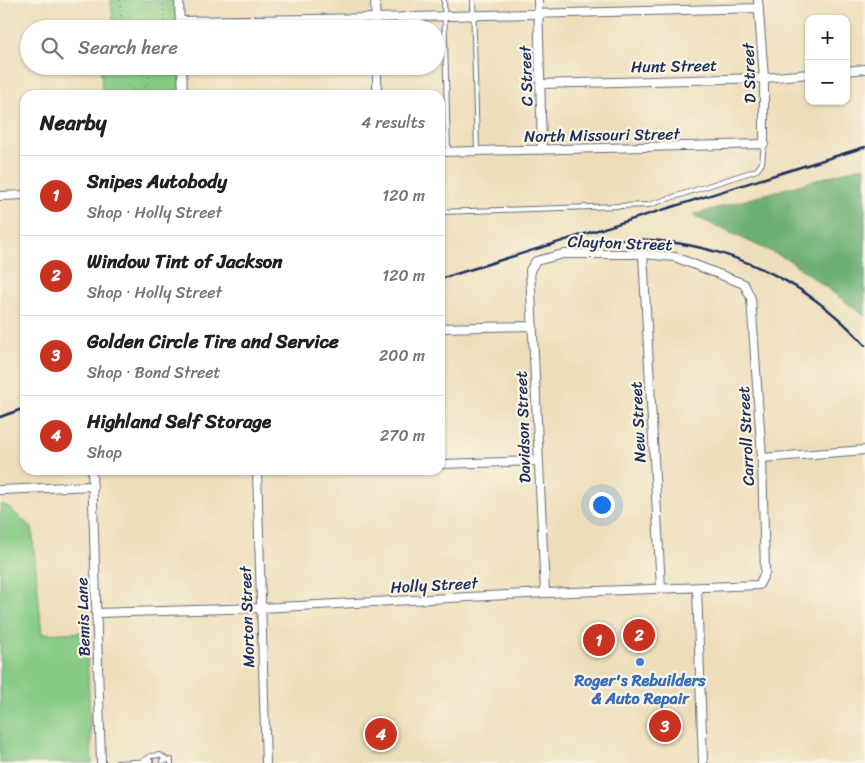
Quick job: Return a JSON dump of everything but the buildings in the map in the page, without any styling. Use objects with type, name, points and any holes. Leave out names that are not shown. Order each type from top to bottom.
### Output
[{"type":"street","points":[[179,0],[180,20]]},
{"type":"street","points":[[375,0],[376,18]]},
{"type":"street","name":"C Street","points":[[538,0],[542,150]]},
{"type":"street","points":[[320,20],[538,14],[758,4]]},
{"type":"street","name":"D Street","points":[[758,4],[764,78],[764,144]]},
{"type":"street","points":[[850,71],[865,69]]},
{"type":"street","name":"Hunt Street","points":[[540,84],[764,78],[805,74]]},
{"type":"street","points":[[182,75],[183,90]]},
{"type":"street","points":[[377,75],[377,90]]},
{"type":"street","name":"North Missouri Street","points":[[445,152],[764,144]]},
{"type":"street","points":[[0,196],[20,195]]},
{"type":"street","name":"Clayton Street","points":[[536,261],[563,254],[643,254],[675,257],[744,284],[751,298]]},
{"type":"street","name":"New Street","points":[[643,254],[661,588]]},
{"type":"street","name":"Davidson Street","points":[[536,261],[530,270],[545,593]]},
{"type":"street","name":"Carroll Street","points":[[751,298],[762,458],[765,573]]},
{"type":"street","points":[[445,328],[533,326]]},
{"type":"street","points":[[762,458],[865,450]]},
{"type":"street","points":[[445,464],[538,461]]},
{"type":"street","name":"Bemis Lane","points":[[92,475],[101,763]]},
{"type":"street","name":"Morton Street","points":[[257,475],[266,763]]},
{"type":"street","points":[[0,490],[93,486]]},
{"type":"street","name":"Holly Street","points":[[96,613],[260,608],[545,593],[759,585],[765,573]]},
{"type":"street","points":[[697,588],[703,763]]},
{"type":"lane","points":[[444,0],[444,20]]},
{"type":"lane","points":[[474,0],[477,151]]},
{"type":"lane","points":[[444,75],[444,90]]},
{"type":"lane","points":[[445,212],[649,205],[757,170],[762,162],[764,144]]},
{"type":"lane","points":[[142,761],[151,756],[160,755],[164,760],[171,760],[171,763]]},
{"type":"lane","points":[[117,763],[151,761]]},
{"type":"path","points":[[120,0],[121,20]]},
{"type":"path","points":[[163,0],[164,20]]},
{"type":"path","points":[[124,75],[126,82],[134,90]]},
{"type":"path","points":[[140,90],[147,86],[149,75]]},
{"type":"green space","points":[[111,0],[179,0],[180,20],[113,20]]},
{"type":"green space","points":[[101,75],[182,75],[183,90],[102,90]]},
{"type":"green space","points":[[865,166],[865,316],[789,260],[692,215]]},
{"type":"green space","points":[[0,504],[7,506],[32,528],[42,634],[86,632],[92,763],[0,763]]},
{"type":"railway","points":[[445,277],[865,147]]},
{"type":"railway","points":[[571,244],[612,240],[653,241],[693,246],[731,257],[768,272],[803,292],[835,316],[865,345]]},
{"type":"railway","points":[[0,417],[20,410]]},
{"type":"place","name":"Window Tint of Jackson","points":[[639,635]]},
{"type":"place","name":"Snipes Autobody","points":[[599,640]]},
{"type":"place","name":"Roger's Rebuilders & Auto Repair","points":[[640,662]]},
{"type":"place","name":"Golden Circle Tire and Service","points":[[665,726]]},
{"type":"place","name":"Highland Self Storage","points":[[381,734]]}]
